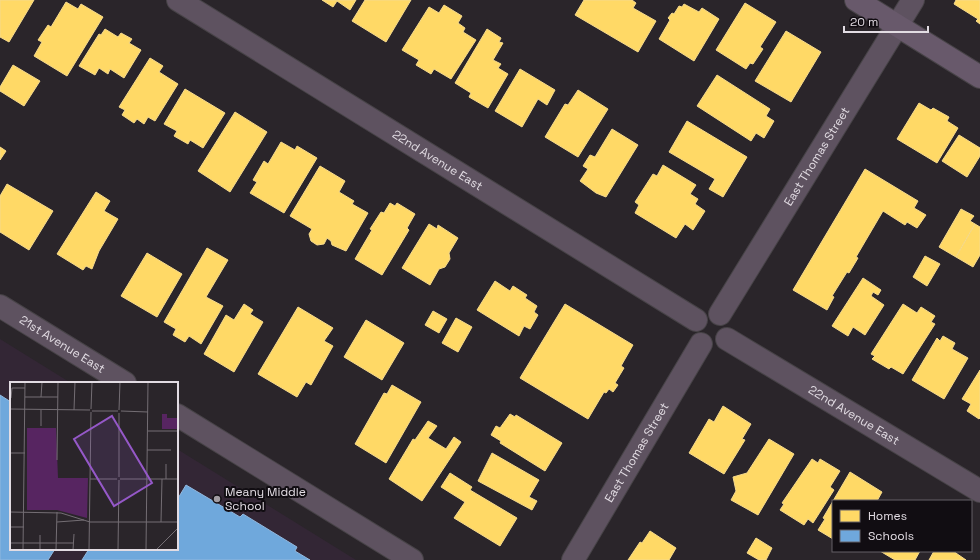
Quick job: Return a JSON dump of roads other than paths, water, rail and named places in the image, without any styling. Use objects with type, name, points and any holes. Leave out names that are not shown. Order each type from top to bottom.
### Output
[{"type":"main road","points":[[856,0],[980,77]]},
{"type":"street","name":"22nd Avenue East","points":[[178,0],[696,320]]},
{"type":"street","name":"East Thomas Street","points":[[720,314],[914,0]]},
{"type":"street","name":"21st Avenue East","points":[[0,306],[123,382]]},
{"type":"street","points":[[710,311],[720,314],[729,324],[730,330],[727,339],[716,347],[710,348],[701,344],[694,333],[696,320],[704,313],[710,311]]},
{"type":"street","name":"22nd Avenue East","points":[[727,339],[980,492]]},
{"type":"street","name":"East Thomas Street","points":[[574,560],[701,344]]},
{"type":"street","points":[[178,416],[412,560]]},
{"type":"place","name":"Meany Middle School","points":[[217,499]]}]
